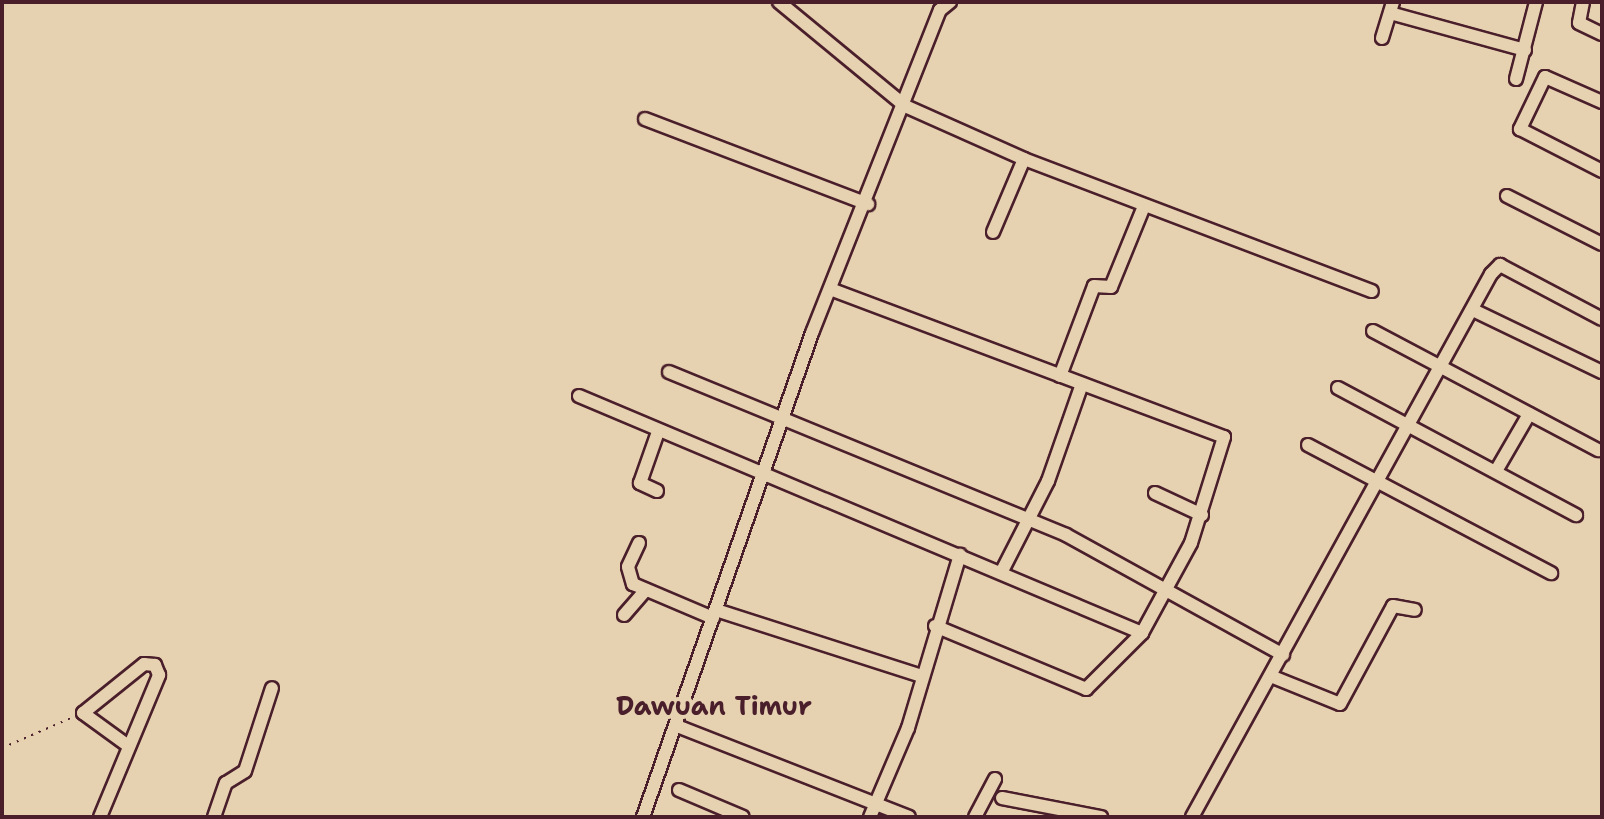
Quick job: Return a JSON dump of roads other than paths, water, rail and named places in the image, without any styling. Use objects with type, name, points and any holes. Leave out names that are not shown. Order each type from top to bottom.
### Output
[{"type":"street","points":[[779,2],[905,106],[1024,159],[1372,291]]},
{"type":"street","points":[[643,817],[782,416],[868,204],[940,10],[950,2]]},
{"type":"street","points":[[1516,79],[1536,2]]},
{"type":"street","points":[[1583,2],[1579,23],[1602,34]]},
{"type":"street","points":[[1382,38],[1391,7],[1525,50]]},
{"type":"street","points":[[1602,102],[1545,77],[1520,129],[1602,171]]},
{"type":"street","points":[[645,119],[868,204]]},
{"type":"street","points":[[993,232],[1024,159]]},
{"type":"street","points":[[1507,196],[1602,244]]},
{"type":"street","points":[[1060,376],[1094,286],[1111,287],[1144,206]]},
{"type":"street","points":[[1192,817],[1273,677],[1374,486],[1410,426],[1439,365],[1500,265],[1602,319]]},
{"type":"street","points":[[832,290],[1224,437],[1202,515],[1169,590],[1142,633],[1086,689],[935,626]]},
{"type":"street","points":[[1473,310],[1602,372]]},
{"type":"street","points":[[1373,331],[1598,450]]},
{"type":"street","points":[[669,372],[1030,519],[1169,590],[1283,655]]},
{"type":"street","points":[[1002,571],[1030,519],[1082,384]]},
{"type":"street","points":[[1338,388],[1576,515]]},
{"type":"street","points":[[579,396],[658,432],[1002,571],[1142,633]]},
{"type":"street","points":[[1496,471],[1529,414]]},
{"type":"street","points":[[657,491],[640,483],[658,432]]},
{"type":"street","points":[[1308,445],[1374,486],[1551,573]]},
{"type":"street","points":[[1155,493],[1202,515]]},
{"type":"street","points":[[639,543],[628,577],[646,590],[922,676]]},
{"type":"street","points":[[870,817],[922,676],[935,626],[960,555]]},
{"type":"street","points":[[624,615],[646,590]]},
{"type":"street","points":[[1273,677],[1340,704],[1393,606],[1415,610]]},
{"type":"street","points":[[100,817],[127,745],[159,675],[155,665],[144,664],[83,713],[127,745]]},
{"type":"street","points":[[214,817],[226,783],[245,771],[272,688]]},
{"type":"street","points":[[677,726],[877,800],[909,817]]},
{"type":"street","points":[[975,817],[995,779]]},
{"type":"street","points":[[679,790],[743,817]]},
{"type":"street","points":[[1002,798],[1101,817]]},
{"type":"district","name":"Dawuan Timur","points":[[714,706]]}]
